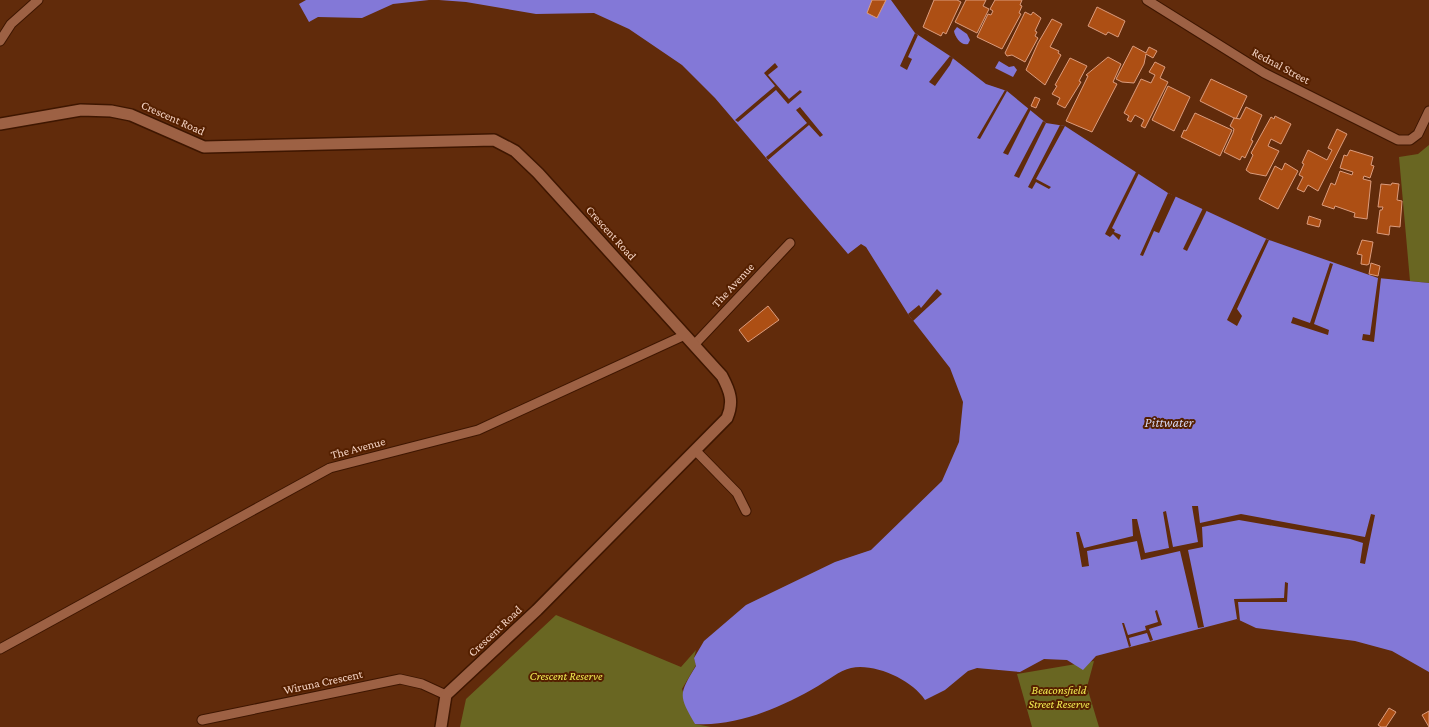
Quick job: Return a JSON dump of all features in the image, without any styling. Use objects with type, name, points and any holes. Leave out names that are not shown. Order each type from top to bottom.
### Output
[{"type":"street","points":[[0,41],[11,24],[38,0]]},
{"type":"street","name":"Rednal Street","points":[[1147,0],[1264,73],[1398,140],[1410,140],[1418,134],[1429,111]]},
{"type":"street","name":"Crescent Road","points":[[0,124],[81,110],[111,111],[131,115],[204,147],[494,140],[515,151],[538,173],[722,376],[729,388],[731,398],[731,409],[727,418],[537,610],[446,695]]},
{"type":"street","name":"The Avenue","points":[[694,345],[790,243]]},
{"type":"street","name":"The Avenue","points":[[0,649],[330,468],[478,430],[684,335]]},
{"type":"street","points":[[696,451],[737,493],[746,511]]},
{"type":"street","name":"Wiruna Crescent","points":[[202,720],[400,679],[422,684],[446,695]]},
{"type":"street","points":[[441,727],[446,695]]},
{"type":"green space","points":[[1429,145],[1429,283],[1410,281],[1399,157],[1418,154]]},
{"type":"green space","name":"Crescent Reserve","points":[[556,615],[681,667],[696,650],[694,658],[696,665],[682,689],[695,724],[711,727],[460,727],[466,699]]},
{"type":"green space","name":"Beaconsfield Street Reserve","points":[[1094,661],[1087,687],[1099,727],[1032,727],[1017,674]]},
{"type":"water","points":[[306,0],[429,0],[393,4],[362,18],[318,17],[309,22],[299,4]]},
{"type":"water","name":"Pittwater","points":[[439,0],[891,0],[915,33],[950,56],[986,84],[1007,91],[1046,123],[1065,126],[1168,193],[1269,240],[1378,278],[1429,283],[1429,672],[1392,651],[1355,641],[1256,628],[1237,619],[1096,656],[1083,670],[1067,660],[1044,659],[1020,672],[977,668],[968,671],[945,690],[925,700],[911,686],[892,675],[871,668],[851,668],[838,673],[790,701],[759,714],[727,722],[695,724],[683,700],[683,695],[686,683],[696,666],[694,658],[704,641],[746,605],[835,562],[871,550],[942,481],[959,442],[963,402],[950,368],[908,314],[866,247],[861,244],[848,254],[715,98],[682,65],[629,29],[594,13],[536,14],[466,2]]},
{"type":"water","points":[[957,27],[967,34],[970,40],[968,44],[963,44],[957,38],[954,31]]},
{"type":"water","points":[[999,61],[1009,67],[1014,66],[1017,70],[1013,77],[995,68]]},
{"type":"pier","points":[[915,33],[918,35],[908,57],[912,59],[907,70],[900,66]]},
{"type":"pier","points":[[950,56],[953,58],[950,65],[935,86],[929,82]]},
{"type":"pier","points":[[775,63],[778,67],[768,75],[789,99],[800,90],[802,92],[788,104],[776,90],[738,122],[735,120],[775,86],[764,73]]},
{"type":"pier","points":[[1005,90],[1007,91],[980,139],[977,138]]},
{"type":"pier","points":[[800,107],[823,135],[820,137],[809,125],[768,160],[766,157],[807,123],[796,110]]},
{"type":"pier","points":[[1029,107],[1031,109],[1008,155],[1003,153]]},
{"type":"pier","points":[[1043,121],[1046,123],[1019,178],[1014,176]]},
{"type":"pier","points":[[1060,125],[1065,126],[1036,179],[1051,187],[1049,189],[1036,182],[1032,189],[1028,187]]},
{"type":"pier","points":[[1136,172],[1139,173],[1112,228],[1115,230],[1114,232],[1121,235],[1119,240],[1113,234],[1110,237],[1105,234]]},
{"type":"pier","points":[[1168,193],[1176,196],[1159,233],[1154,231],[1143,256],[1140,255]]},
{"type":"pier","points":[[1203,208],[1207,210],[1187,251],[1183,249]]},
{"type":"pier","points":[[1266,239],[1269,240],[1237,309],[1242,316],[1237,326],[1227,320]]},
{"type":"pier","points":[[1330,263],[1333,264],[1314,324],[1329,330],[1328,335],[1291,323],[1293,317],[1310,323]]},
{"type":"pier","points":[[1378,278],[1381,278],[1374,342],[1362,340],[1363,334],[1370,335]]},
{"type":"pier","points":[[937,289],[942,294],[913,321],[908,314],[919,305],[921,308]]},
{"type":"pier","points":[[1192,506],[1198,506],[1200,523],[1241,514],[1365,537],[1371,514],[1375,515],[1365,564],[1360,563],[1363,543],[1350,539],[1239,520],[1202,527],[1203,547],[1188,550],[1204,627],[1198,628],[1180,551],[1141,560],[1137,541],[1087,551],[1089,566],[1082,567],[1076,532],[1079,532],[1084,548],[1133,536],[1132,519],[1137,519],[1145,553],[1169,548],[1163,512],[1166,511],[1173,547],[1198,542]]},
{"type":"pier","points":[[1285,582],[1288,583],[1287,602],[1238,602],[1240,621],[1237,619],[1234,599],[1284,598]]},
{"type":"pier","points":[[1157,610],[1162,625],[1149,629],[1153,640],[1150,641],[1147,633],[1129,638],[1131,646],[1129,647],[1122,623],[1124,623],[1128,635],[1146,630],[1145,626],[1158,622],[1155,611]]},
{"type":"building","points":[[872,0],[886,0],[877,18],[867,13]]},
{"type":"building","points":[[934,0],[957,0],[961,2],[946,34],[943,32],[941,36],[923,27]]},
{"type":"building","points":[[966,0],[986,0],[983,6],[989,9],[977,33],[955,22]]},
{"type":"building","points":[[995,0],[1022,0],[1019,13],[1021,14],[1002,49],[977,37],[988,14],[991,15],[993,11],[990,9]]},
{"type":"building","points":[[1097,7],[1125,21],[1118,37],[1108,32],[1106,35],[1088,26]]},
{"type":"building","points":[[1025,12],[1031,15],[1033,12],[1041,18],[1035,31],[1037,32],[1035,36],[1038,38],[1025,62],[1012,55],[1007,56],[1005,53]]},
{"type":"building","points":[[1052,19],[1062,24],[1050,47],[1059,51],[1058,53],[1061,55],[1045,85],[1026,70],[1038,43]]},
{"type":"building","points":[[1133,46],[1146,53],[1149,47],[1157,51],[1153,58],[1146,54],[1144,64],[1134,83],[1122,82],[1116,79]]},
{"type":"building","points":[[1108,57],[1121,64],[1113,82],[1117,84],[1092,132],[1066,121],[1088,76],[1086,75]]},
{"type":"building","points":[[1070,58],[1087,66],[1079,81],[1081,82],[1065,108],[1057,104],[1060,98],[1052,94]]},
{"type":"building","points":[[1155,62],[1165,67],[1160,78],[1168,82],[1145,128],[1141,126],[1144,120],[1135,115],[1131,122],[1127,120],[1129,116],[1124,113],[1141,79],[1151,83],[1155,75],[1149,72]]},
{"type":"building","points":[[1211,79],[1247,96],[1236,119],[1200,101]]},
{"type":"building","points":[[1168,86],[1190,97],[1174,131],[1152,120]]},
{"type":"building","points":[[1035,97],[1040,99],[1036,108],[1031,106]]},
{"type":"building","points":[[1246,107],[1262,115],[1245,158],[1242,156],[1240,160],[1224,152],[1234,129],[1230,126],[1234,118],[1240,119]]},
{"type":"building","points":[[1195,113],[1232,130],[1220,156],[1181,137]]},
{"type":"building","points":[[1275,116],[1291,124],[1281,144],[1271,139],[1268,146],[1279,151],[1266,176],[1250,173],[1246,170],[1253,155],[1251,153],[1271,117],[1274,119]]},
{"type":"building","points":[[1337,129],[1347,134],[1318,191],[1308,185],[1304,192],[1297,189],[1303,177],[1299,175],[1308,150],[1327,160],[1332,150],[1328,148]]},
{"type":"building","points":[[1350,150],[1373,157],[1371,165],[1374,166],[1370,178],[1364,176],[1363,179],[1371,181],[1367,219],[1354,217],[1355,213],[1335,206],[1334,209],[1322,205],[1331,183],[1335,185],[1340,171],[1352,175],[1353,172],[1340,168],[1344,155],[1347,156]]},
{"type":"building","points":[[1285,163],[1298,171],[1278,209],[1259,199],[1275,166],[1282,170]]},
{"type":"building","points":[[1392,183],[1399,184],[1397,200],[1402,201],[1400,227],[1390,226],[1389,235],[1377,233],[1380,210],[1383,207],[1378,207],[1381,184],[1391,185]]},
{"type":"building","points":[[1309,216],[1321,220],[1319,227],[1307,224]]},
{"type":"building","points":[[1362,240],[1373,242],[1369,264],[1367,265],[1361,264],[1362,255],[1357,254]]},
{"type":"building","points":[[1371,263],[1380,266],[1378,276],[1369,274]]},
{"type":"building","points":[[768,306],[779,320],[748,342],[739,330]]},
{"type":"building","points":[[1389,708],[1396,712],[1386,727],[1381,727],[1378,725]]},
{"type":"building","points":[[1429,711],[1429,727],[1422,715]]}]
